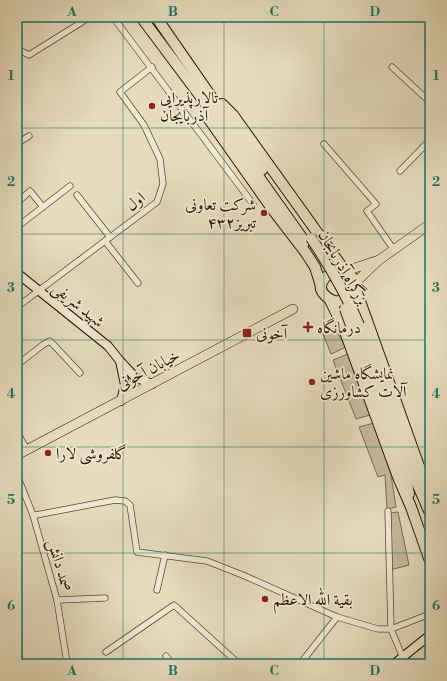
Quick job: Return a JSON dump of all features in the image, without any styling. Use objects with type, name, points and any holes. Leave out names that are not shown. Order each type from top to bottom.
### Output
[{"type":"highway","name":"بزرگراه آذربایجان","points":[[141,17],[198,87],[233,115],[346,271]]},
{"type":"highway","name":"بزرگراه آذربایجان","points":[[156,17],[227,132],[308,240],[356,326],[427,483],[429,510]]},
{"type":"highway","name":"بزرگراه آذربایجان","points":[[198,87],[203,112],[273,210],[306,253],[314,267],[321,286]]},
{"type":"highway","points":[[306,253],[313,256],[320,254],[324,248],[324,241]]},
{"type":"highway","points":[[338,270],[346,271],[353,278],[355,286],[351,295],[337,302],[330,300],[323,294],[321,286],[324,278],[338,270]]},
{"type":"highway","name":"بزرگراه آذربایجان","points":[[355,286],[356,326],[406,477],[411,507],[430,561]]},
{"type":"highway","name":"بزرگراه آذربایجان","points":[[330,300],[356,326],[413,474],[429,510]]},
{"type":"main road","points":[[355,286],[379,260],[428,225]]},
{"type":"main road","points":[[346,271],[379,260]]},
{"type":"main road","name":"شهید شریفی","points":[[17,273],[108,346],[135,377],[152,384]]},
{"type":"main road","name":"خیابان آخونی","points":[[17,455],[293,309]]},
{"type":"main road","points":[[120,361],[125,385],[121,401]]},
{"type":"main road","points":[[394,664],[426,642],[430,635]]},
{"type":"street","points":[[17,49],[29,55],[90,17]]},
{"type":"street","points":[[113,17],[253,204]]},
{"type":"street","points":[[392,67],[430,102]]},
{"type":"street","name":"اول","points":[[17,307],[157,202],[163,184],[160,159],[144,125],[120,92],[152,68]]},
{"type":"street","points":[[17,146],[21,141],[29,136]]},
{"type":"street","points":[[400,171],[430,140]]},
{"type":"street","points":[[324,144],[376,204],[367,211],[394,250]]},
{"type":"street","points":[[17,227],[70,186]]},
{"type":"street","points":[[17,203],[30,191],[43,207]]},
{"type":"street","points":[[77,195],[138,283]]},
{"type":"street","points":[[428,225],[430,237]]},
{"type":"street","points":[[17,365],[50,341],[80,373]]},
{"type":"street","points":[[17,432],[27,450]]},
{"type":"street","name":"صمد دانش","points":[[17,475],[33,515],[58,600],[67,663],[64,664]]},
{"type":"street","points":[[33,515],[36,516],[115,500],[125,501],[130,506],[138,552],[207,561],[245,576],[337,617],[378,629],[391,629],[430,614]]},
{"type":"street","points":[[388,511],[391,629],[403,658]]},
{"type":"street","points":[[157,590],[165,555]]},
{"type":"street","points":[[58,600],[105,598]]},
{"type":"street","points":[[106,652],[174,605],[239,664]]},
{"type":"street","points":[[300,664],[337,617]]},
{"type":"street","points":[[166,656],[172,664]]},
{"type":"shaded area","points":[[321,329],[335,329],[346,347],[331,354]]},
{"type":"shaded area","points":[[348,354],[370,415],[356,419],[333,360]]},
{"type":"shaded area","points":[[374,423],[391,475],[396,507],[387,509],[385,475],[378,477],[359,427]]},
{"type":"shaded area","points":[[398,512],[409,565],[390,570],[388,513]]},
{"type":"place","name":"تالارپذیرایی آذربایجان","points":[[152,106]]},
{"type":"place","name":"شرکت تعاونی ۴۳۲تبریز","points":[[264,213]]},
{"type":"place","name":"درمانگاه","points":[[308,327]]},
{"type":"place","name":"آخونی","points":[[247,333]]},
{"type":"place","name":"نمایشگاه ماشین آلات کشاورزی","points":[[312,382]]},
{"type":"place","name":"گلفروشی لارا","points":[[48,453]]},
{"type":"place","name":"بقیة الله الاعظم","points":[[265,599]]}]
